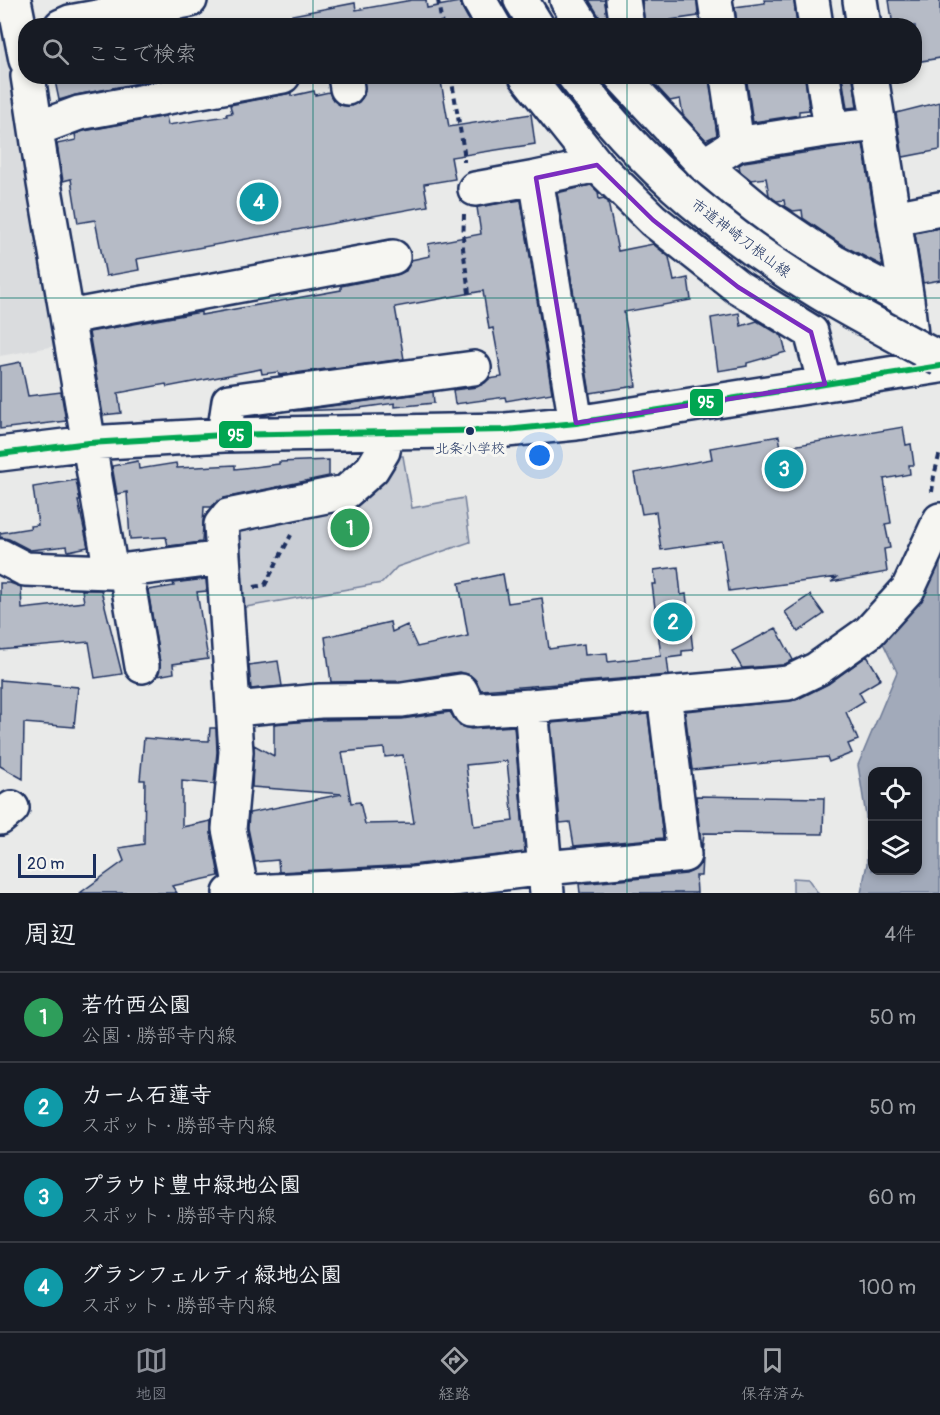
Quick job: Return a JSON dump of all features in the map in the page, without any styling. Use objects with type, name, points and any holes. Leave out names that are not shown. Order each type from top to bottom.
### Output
[{"type":"street","points":[[14,0],[18,18]]},
{"type":"street","points":[[92,18],[190,0]]},
{"type":"street","points":[[479,0],[489,18]]},
{"type":"street","points":[[520,0],[532,18]]},
{"type":"street","points":[[567,0],[578,18]]},
{"type":"street","points":[[623,0],[626,18]]},
{"type":"street","points":[[715,0],[718,18]]},
{"type":"street","points":[[812,0],[815,18]]},
{"type":"street","points":[[860,0],[863,18]]},
{"type":"street","points":[[29,84],[89,443],[142,666]]},
{"type":"street","points":[[36,129],[79,113],[194,105],[258,84]]},
{"type":"street","points":[[532,84],[597,165],[653,220],[738,287],[812,332],[825,384]]},
{"type":"street","name":"市道神崎刀根山線","points":[[581,84],[633,145],[678,189],[710,216],[748,246],[805,285],[932,365]]},
{"type":"street","points":[[628,84],[704,165],[763,214],[834,262],[906,300]]},
{"type":"street","points":[[728,84],[737,144]]},
{"type":"street","points":[[824,84],[831,129]]},
{"type":"street","points":[[0,454],[89,443],[224,435],[506,430],[576,423],[932,365],[906,300],[872,84]]},
{"type":"street","points":[[704,165],[737,144],[877,124]]},
{"type":"street","points":[[475,189],[597,165]]},
{"type":"street","points":[[536,178],[576,423]]},
{"type":"street","points":[[894,218],[940,209]]},
{"type":"street","points":[[68,317],[210,302],[379,268]]},
{"type":"street","points":[[224,435],[229,401],[474,368]]},
{"type":"street","points":[[386,433],[383,451],[372,469],[346,492],[228,516],[221,525],[235,709],[236,752],[230,829],[238,892],[546,880],[684,855],[664,694]]},
{"type":"street","points":[[235,709],[320,701],[402,700],[461,691],[470,710],[788,683],[817,669],[869,632],[908,589],[940,520]]},
{"type":"street","points":[[0,556],[25,569],[118,571],[223,558]]},
{"type":"street","points":[[531,706],[546,880]]},
{"type":"path","points":[[438,0],[441,18]]},
{"type":"path","points":[[331,528],[352,524],[358,516]]},
{"type":"path","points":[[225,591],[265,585],[289,536],[299,534]]},
{"type":"highlighted area","points":[[597,165],[653,220],[738,287],[811,332],[825,384],[576,423],[536,178]]},
{"type":"shaded area","points":[[0,3],[56,346],[0,356]]},
{"type":"shaded area","points":[[390,456],[403,456],[412,508],[464,498],[470,542],[397,567],[382,583],[240,608],[236,522]]},
{"type":"shaded area","points":[[793,878],[808,879],[818,893],[793,893]]},
{"type":"water","points":[[940,550],[940,893],[861,893],[867,864],[866,816],[858,765],[897,672],[882,641]]},
{"type":"building","points":[[412,0],[426,0],[427,8],[459,2],[468,18],[292,18],[292,15],[355,3],[356,10]]},
{"type":"building","points":[[589,0],[605,0],[607,18],[599,16]]},
{"type":"building","points":[[642,0],[697,0],[698,16],[644,18]]},
{"type":"building","points":[[764,0],[794,0],[796,18],[736,18],[735,7],[765,3]]},
{"type":"building","points":[[889,0],[940,0],[940,58],[922,61],[922,18],[892,18]]},
{"type":"building","points":[[56,84],[134,84],[76,95],[59,100]]},
{"type":"building","points":[[364,84],[441,84],[449,127],[531,114],[535,144],[451,157],[455,179],[424,184],[428,206],[137,259],[139,270],[106,276],[95,220],[78,223],[71,179],[63,181],[57,144],[76,140],[75,134],[84,131],[166,116],[168,125],[227,116],[226,114],[232,113],[230,105],[291,93],[291,96],[314,91],[315,95],[329,92],[333,100],[340,105],[351,106],[359,102],[364,95]]},
{"type":"building","points":[[654,84],[710,84],[717,135],[706,140],[683,115],[680,99],[670,101]]},
{"type":"building","points":[[747,84],[806,84],[809,110],[799,111],[799,115],[753,122]]},
{"type":"building","points":[[843,84],[854,84],[857,107],[847,108]]},
{"type":"building","points":[[940,102],[940,150],[903,157],[896,113]]},
{"type":"building","points":[[863,144],[883,266],[844,246],[803,218],[802,210],[793,211],[785,206],[784,200],[774,199],[769,195],[766,178],[751,180],[740,171],[739,165],[744,162]]},
{"type":"building","points":[[591,185],[598,192],[599,199],[604,198],[608,202],[618,251],[653,244],[669,257],[674,281],[688,278],[691,300],[624,312],[636,386],[590,393],[557,193]]},
{"type":"building","points":[[521,200],[552,393],[506,401],[505,397],[455,404],[453,390],[477,387],[489,379],[502,377],[493,328],[489,329],[483,291],[395,307],[404,359],[279,375],[278,372],[262,374],[261,369],[167,387],[166,384],[118,393],[121,413],[103,415],[89,332],[341,290],[341,286],[396,275],[406,271],[411,260],[430,256],[428,244],[481,234],[477,207]]},
{"type":"building","points":[[940,228],[940,280],[923,283],[915,233]]},
{"type":"building","points":[[739,313],[741,326],[757,321],[782,336],[786,352],[747,363],[747,366],[718,371],[711,318]]},
{"type":"building","points":[[21,362],[28,396],[61,392],[66,421],[0,429],[0,366]]},
{"type":"building","points":[[433,392],[434,403],[395,407],[395,403],[352,409],[294,411]]},
{"type":"building","points":[[903,427],[906,445],[911,444],[914,465],[909,465],[910,474],[884,479],[891,523],[885,524],[890,548],[884,549],[887,572],[831,582],[838,577],[729,591],[722,541],[661,550],[656,512],[642,514],[634,473],[712,459],[710,448],[779,436],[781,448]]},
{"type":"building","points":[[329,460],[329,476],[224,498],[211,507],[204,507],[202,542],[168,546],[166,537],[130,539],[127,492],[117,494],[112,466],[138,461],[139,469],[176,463],[177,468],[235,465],[235,469],[279,464],[279,462]]},
{"type":"building","points":[[76,480],[88,547],[68,551],[67,546],[30,550],[0,537],[0,533],[38,525],[33,487]]},
{"type":"building","points":[[678,567],[681,595],[686,594],[693,650],[682,651],[682,656],[667,658],[669,675],[481,690],[470,675],[459,672],[400,681],[331,682],[325,637],[390,622],[392,632],[407,625],[417,647],[468,636],[459,583],[503,574],[508,603],[542,598],[549,649],[584,644],[585,655],[607,653],[608,662],[661,656],[652,584],[656,584],[654,570]]},
{"type":"building","points":[[206,579],[207,591],[197,592],[208,659],[173,664],[174,673],[157,676],[160,663],[148,590],[174,586],[173,583]]},
{"type":"building","points":[[0,583],[10,583],[21,587],[22,609],[84,602],[82,590],[101,590],[122,674],[95,678],[89,642],[0,650]]},
{"type":"building","points":[[810,595],[824,614],[798,632],[785,612]]},
{"type":"building","points":[[776,628],[793,660],[783,665],[742,668],[732,651]]},
{"type":"building","points":[[867,656],[881,679],[859,692],[864,701],[846,712],[858,740],[848,744],[852,753],[829,762],[827,757],[692,770],[685,711],[796,700],[828,684]]},
{"type":"building","points":[[278,661],[282,686],[251,689],[249,665]]},
{"type":"building","points":[[0,680],[78,687],[74,727],[24,723],[23,779],[0,766]]},
{"type":"building","points":[[450,712],[460,726],[471,729],[514,726],[525,852],[411,865],[279,872],[278,860],[255,862],[248,828],[249,813],[342,794],[252,787],[254,745],[274,756],[274,724],[321,720],[402,719]],"holes":[[[384,748],[385,757],[403,755],[414,823],[365,824],[360,802],[351,803],[342,752]],[[507,761],[513,821],[474,826],[466,765]]]},
{"type":"building","points":[[648,714],[663,838],[574,846],[570,822],[560,823],[551,723]]},
{"type":"building","points":[[210,728],[216,728],[217,752],[214,784],[182,781],[182,827],[211,821],[219,876],[172,886],[177,893],[80,893],[124,861],[119,848],[144,844],[145,780],[140,780],[144,738],[209,741]]},
{"type":"building","points":[[696,796],[824,798],[823,834],[704,833],[702,852]]},
{"type":"building","points":[[702,856],[701,876],[696,876],[697,893],[580,893],[579,884],[686,874],[695,870],[701,863]]},
{"type":"transit line","name":"95","points":[[0,454],[89,443],[224,435],[506,430],[576,423],[940,366]]},
{"type":"place","name":"グランフェルティ緑地公園","points":[[259,202]]},
{"type":"place","name":"北条小学校","points":[[470,431]]},
{"type":"place","name":"プラウド豊中緑地公園","points":[[784,469]]},
{"type":"place","name":"若竹西公園","points":[[350,528]]},
{"type":"place","name":"カーム石蓮寺","points":[[673,622]]}]
